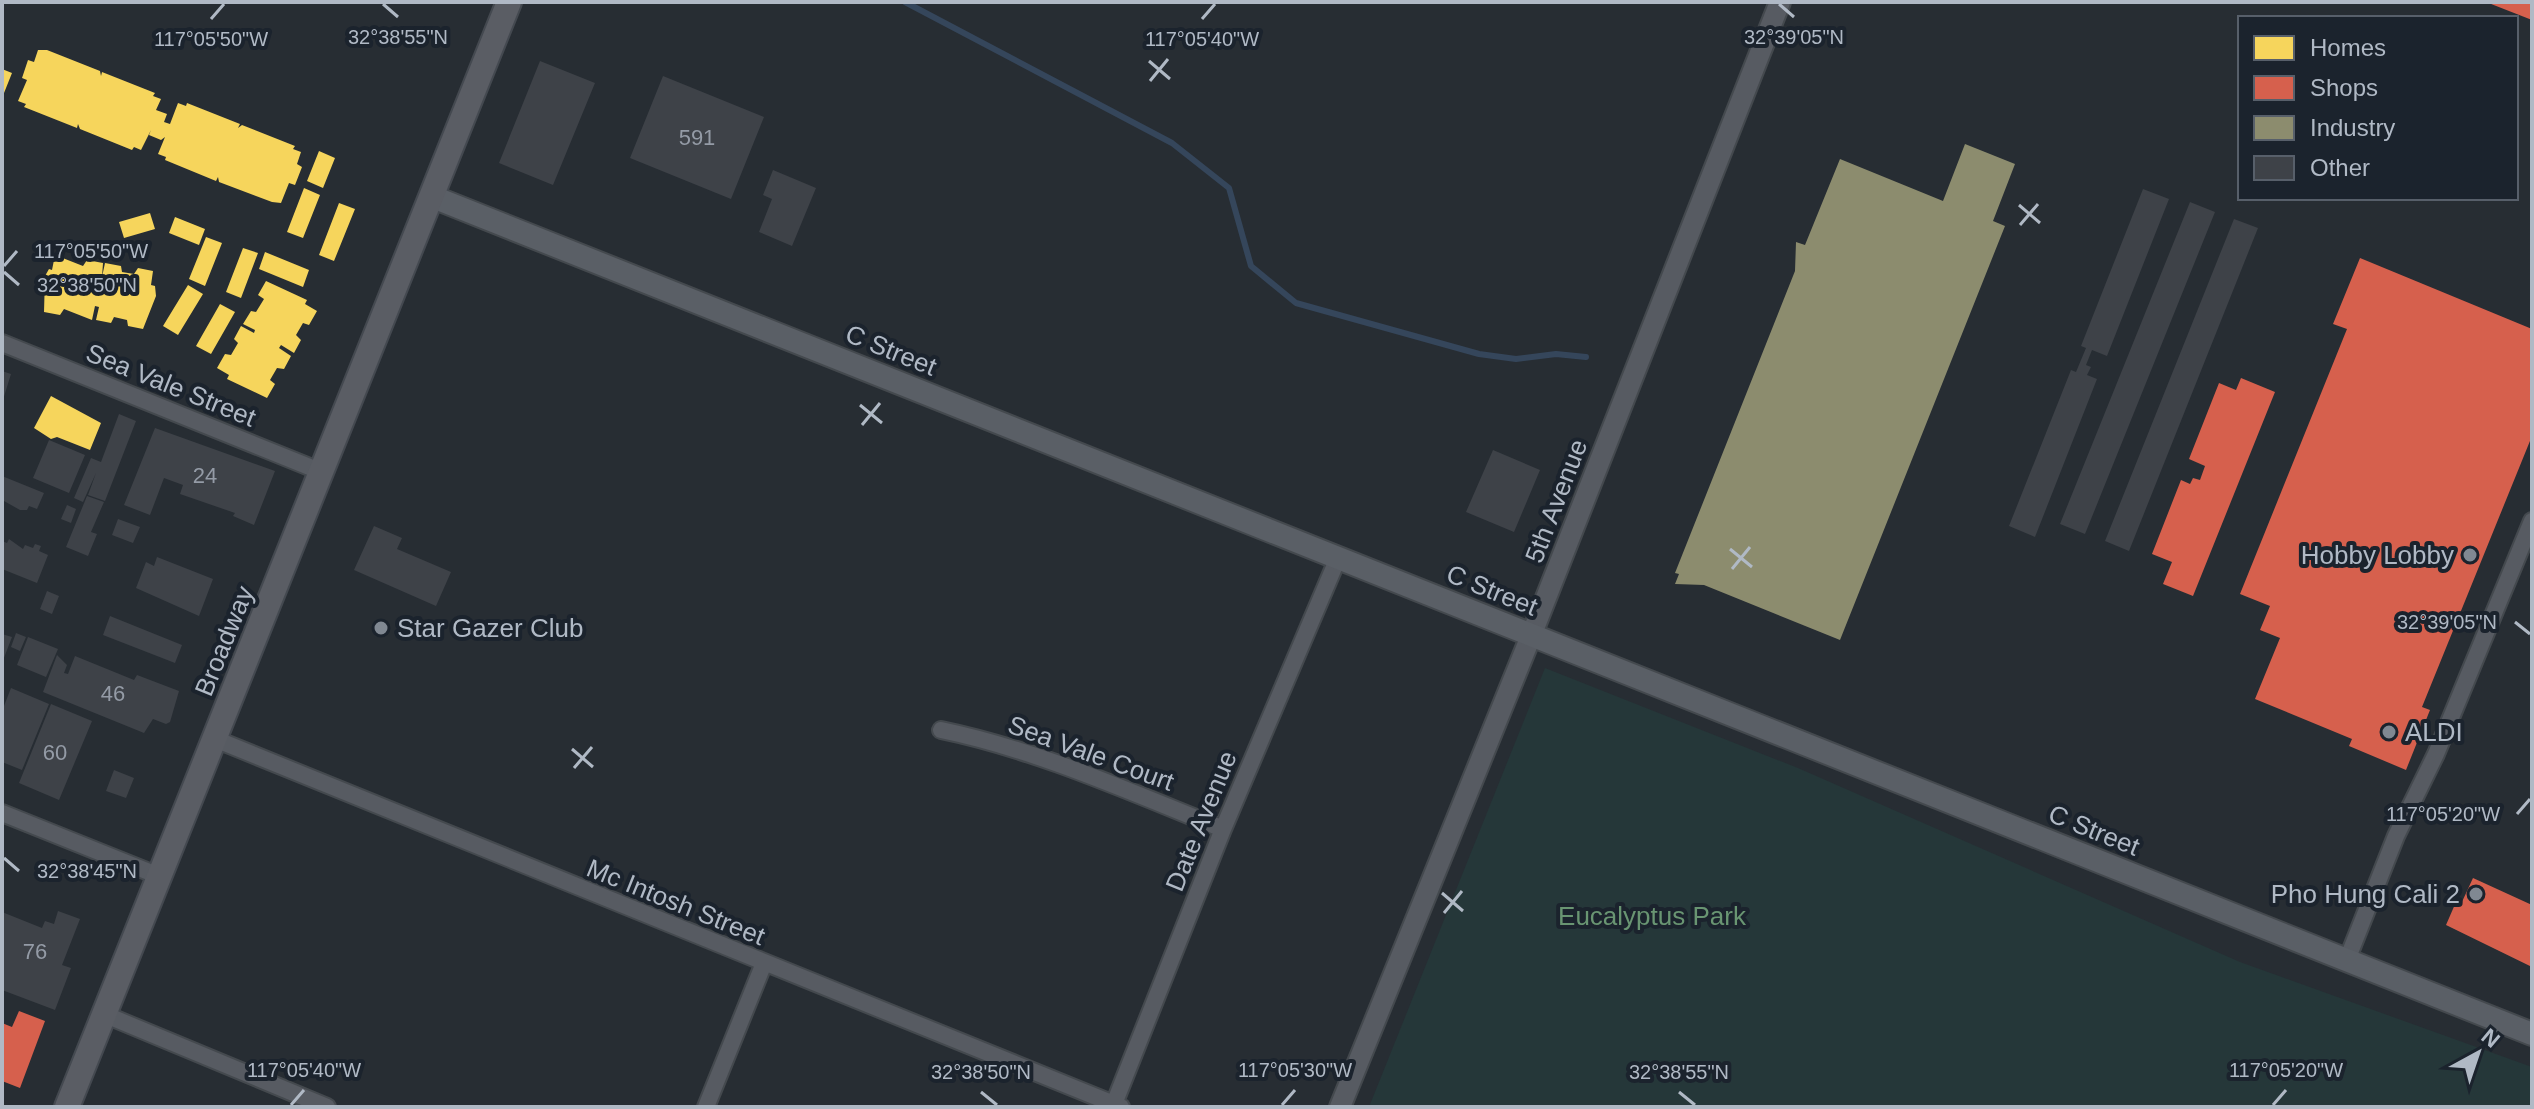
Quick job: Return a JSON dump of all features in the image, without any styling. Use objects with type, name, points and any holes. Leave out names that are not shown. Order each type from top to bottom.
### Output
[{"type":"main road","name":"Broadway","points":[[67,1107],[509,2]]},
{"type":"main road","name":"C Street","points":[[433,197],[1531,636],[1913,784],[1980,815],[2532,1034]]},
{"type":"street","name":"5th Avenue","points":[[1340,1107],[1531,636],[1780,2]]},
{"type":"street","name":"Sea Vale Street","points":[[2,343],[322,472]]},
{"type":"street","points":[[2347,960],[2396,836],[2436,754],[2532,521]]},
{"type":"street","name":"Date Avenue","points":[[1117,1106],[1223,829],[1338,558]]},
{"type":"street","name":"Sea Vale Court","points":[[941,730],[985,739],[1070,768],[1223,829]]},
{"type":"street","name":"Mc Intosh Street","points":[[215,739],[1117,1106]]},
{"type":"street","points":[[2,813],[159,876]]},
{"type":"street","points":[[706,1107],[764,963]]},
{"type":"street","points":[[106,1015],[327,1107]]},
{"type":"green space","name":"Eucalyptus Park","points":[[1545,668],[1798,768],[2240,962],[2532,1067],[2532,1107],[1369,1107]]},
{"type":"building: Homes","points":[[38,50],[47,50],[100,71],[101,76],[102,72],[155,93],[153,96],[161,99],[156,110],[167,114],[164,122],[170,124],[178,103],[186,106],[187,103],[240,124],[238,128],[242,125],[295,146],[293,149],[301,152],[297,164],[302,167],[295,185],[289,183],[281,203],[272,202],[219,182],[218,177],[216,181],[165,160],[166,157],[158,154],[165,137],[161,140],[149,135],[151,130],[141,150],[134,147],[132,150],[80,129],[78,124],[77,128],[24,107],[26,104],[18,101],[27,80],[22,78],[28,60],[34,62]]},
{"type":"building: Homes","points":[[2,69],[12,73],[2,98]]},
{"type":"building: Homes","points":[[319,151],[335,158],[323,188],[307,181]]},
{"type":"building: Homes","points":[[304,188],[320,195],[303,238],[287,232]]},
{"type":"building: Homes","points":[[339,203],[355,209],[334,261],[319,255]]},
{"type":"building: Homes","points":[[150,213],[155,229],[124,238],[119,222]]},
{"type":"building: Homes","points":[[175,217],[205,229],[199,245],[169,233]]},
{"type":"building: Homes","points":[[206,237],[222,243],[205,286],[189,279]]},
{"type":"building: Homes","points":[[243,248],[258,253],[241,298],[226,292]]},
{"type":"building: Homes","points":[[265,252],[309,270],[303,287],[259,269]]},
{"type":"building: Homes","points":[[55,255],[83,266],[87,260],[103,263],[102,277],[105,263],[121,266],[122,272],[134,274],[138,268],[153,271],[151,285],[155,286],[156,296],[143,329],[128,326],[127,320],[114,317],[111,323],[96,320],[99,307],[95,306],[92,320],[64,309],[60,315],[44,312],[45,276],[49,269],[52,270]]},
{"type":"building: Homes","points":[[266,281],[307,300],[305,304],[317,311],[309,325],[303,323],[296,335],[301,340],[294,353],[281,345],[279,348],[291,356],[284,369],[277,368],[270,380],[275,384],[267,398],[227,379],[229,375],[217,368],[225,354],[231,355],[238,343],[234,339],[241,326],[254,333],[255,330],[243,324],[264,299],[258,295]]},
{"type":"building: Homes","points":[[188,285],[203,294],[178,335],[163,326]]},
{"type":"building: Homes","points":[[220,304],[235,312],[211,354],[196,346]]},
{"type":"building: Homes","points":[[51,396],[101,423],[90,450],[57,437],[51,439],[34,428]]},
{"type":"building: Shops","points":[[2486,2],[2532,2],[2532,20]]},
{"type":"building: Shops","points":[[2360,258],[2532,329],[2532,436],[2422,707],[2430,710],[2406,770],[2349,746],[2352,739],[2255,699],[2280,638],[2260,630],[2270,606],[2240,594],[2347,329],[2333,324]]},
{"type":"building: Shops","points":[[2241,378],[2275,392],[2193,596],[2163,584],[2172,562],[2152,554],[2181,480],[2190,484],[2193,478],[2200,480],[2205,466],[2189,459],[2219,383],[2236,390]]},
{"type":"building: Shops","points":[[2473,878],[2532,905],[2532,967],[2446,925],[2456,902],[2461,904]]},
{"type":"building: Shops","points":[[19,1011],[45,1021],[20,1088],[2,1081],[2,1023],[12,1027]]},
{"type":"building: Industry","points":[[1965,144],[2015,164],[1993,221],[2005,226],[1840,640],[1704,585],[1675,584],[1679,574],[1675,573],[1795,271],[1796,242],[1805,245],[1840,159],[1943,201]]},
{"type":"building: Other","points":[[540,61],[595,83],[553,185],[499,163]]},
{"type":"building: Other","points":[[663,76],[764,117],[731,199],[630,158]]},
{"type":"building: Other","points":[[773,170],[816,188],[792,246],[759,232],[772,199],[763,195]]},
{"type":"building: Other","points":[[2143,189],[2169,199],[2107,356],[2092,350],[2086,365],[2091,367],[2087,375],[2097,379],[2035,537],[2009,526],[2071,370],[2076,372],[2086,348],[2081,346]]},
{"type":"building: Other","points":[[2190,202],[2215,212],[2085,534],[2060,524]]},
{"type":"building: Other","points":[[2234,219],[2258,228],[2129,551],[2105,541]]},
{"type":"building: Other","points":[[2,371],[11,374],[2,403]]},
{"type":"building: Other","points":[[119,414],[136,421],[105,501],[88,495],[96,473],[83,502],[74,498],[91,458],[101,462]]},
{"type":"building: Other","points":[[155,428],[275,471],[254,525],[233,516],[235,513],[180,494],[183,485],[164,478],[150,515],[124,505]]},
{"type":"building: Other","points":[[49,440],[85,455],[69,493],[33,478]]},
{"type":"building: Other","points":[[1493,450],[1540,470],[1514,532],[1466,512]]},
{"type":"building: Other","points":[[2,476],[44,493],[37,509],[29,506],[27,510],[20,510],[4,501],[2,506]]},
{"type":"building: Other","points":[[87,496],[104,502],[91,532],[97,534],[88,556],[66,547]]},
{"type":"building: Other","points":[[67,505],[76,509],[71,523],[61,519]]},
{"type":"building: Other","points":[[118,519],[140,527],[133,543],[112,535]]},
{"type":"building: Other","points":[[374,526],[402,538],[397,549],[451,572],[436,606],[354,570]]},
{"type":"building: Other","points":[[9,539],[23,549],[25,545],[33,548],[35,544],[41,546],[39,551],[48,555],[37,583],[2,569],[2,541],[7,543]]},
{"type":"building: Other","points":[[157,557],[213,579],[199,616],[136,588],[146,562],[154,566]]},
{"type":"building: Other","points":[[47,591],[59,596],[52,614],[40,609]]},
{"type":"building: Other","points":[[110,616],[182,645],[175,663],[103,635]]},
{"type":"building: Other","points":[[16,633],[26,637],[20,651],[11,647]]},
{"type":"building: Other","points":[[2,634],[12,637],[2,663]]},
{"type":"building: Other","points":[[28,637],[58,649],[46,677],[17,665]]},
{"type":"building: Other","points":[[57,655],[67,665],[64,673],[68,674],[75,656],[134,680],[137,675],[179,691],[170,722],[166,724],[153,719],[144,733],[43,692]]},
{"type":"building: Other","points":[[11,688],[49,704],[22,770],[2,762],[2,711]]},
{"type":"building: Other","points":[[51,704],[92,721],[59,800],[19,783]]},
{"type":"building: Other","points":[[114,770],[134,778],[126,798],[106,791]]},
{"type":"building: Other","points":[[58,911],[80,919],[62,965],[71,968],[55,1010],[2,990],[2,912],[42,928],[45,921],[54,924]]},
{"type":"waterway","points":[[905,2],[1172,143],[1229,188],[1251,266],[1296,303],[1479,354],[1516,359],[1556,354],[1586,357]]},
{"type":"place","name":"Hobby Lobby","points":[[2470,555]]},
{"type":"place","name":"Star Gazer Club","points":[[381,628]]},
{"type":"place","name":"ALDI","points":[[2389,732]]},
{"type":"place","name":"Pho Hung Cali 2","points":[[2476,894]]}]
